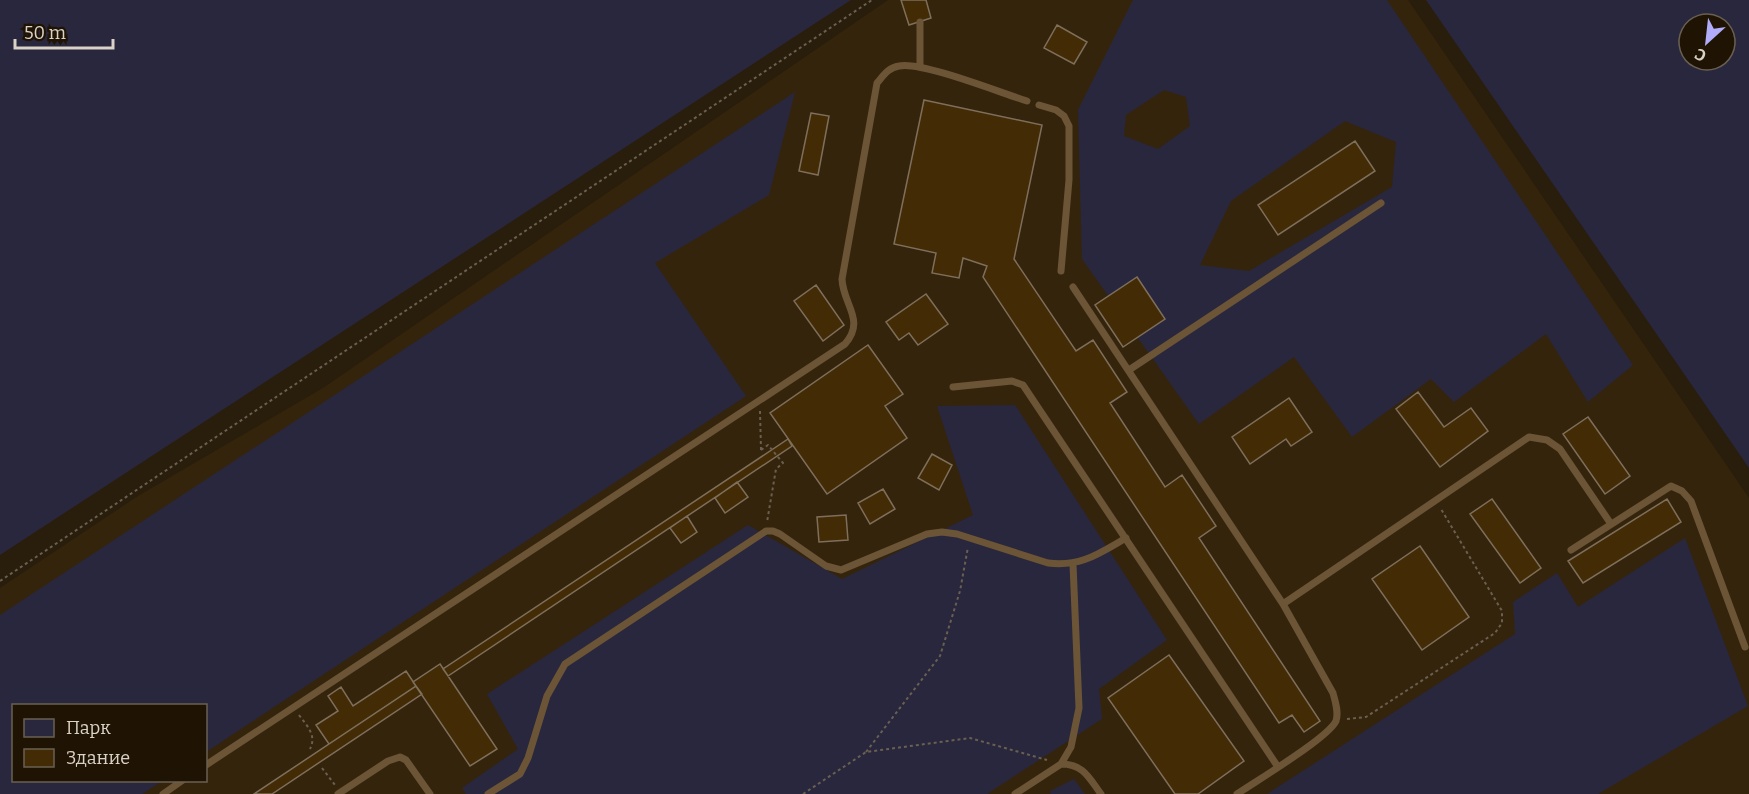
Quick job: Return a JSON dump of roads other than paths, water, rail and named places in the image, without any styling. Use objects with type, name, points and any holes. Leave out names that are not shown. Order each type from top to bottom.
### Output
[{"type":"lane","points":[[920,22],[920,66]]},
{"type":"lane","points":[[207,764],[845,344],[853,335],[855,325],[842,290],[842,279],[878,83],[887,70],[900,66],[920,66],[1027,101]]},
{"type":"lane","points":[[1039,105],[1056,110],[1064,116],[1069,126],[1069,180],[1061,271]]},
{"type":"lane","points":[[1129,370],[1381,203]]},
{"type":"lane","points":[[1072,287],[1282,604],[1333,693],[1337,709],[1336,721],[1315,742],[1237,794]]},
{"type":"lane","points":[[953,387],[1012,381],[1023,385],[1278,767]]},
{"type":"lane","points":[[1282,604],[1529,437],[1547,440],[1560,449],[1611,524]]},
{"type":"lane","points":[[1571,550],[1671,486],[1683,491],[1691,501],[1745,646]]},
{"type":"lane","points":[[488,794],[520,774],[528,758],[547,696],[565,664],[766,531],[780,534],[825,566],[841,570],[927,534],[942,532],[969,538],[1048,563],[1073,564],[1089,559],[1126,538]]},
{"type":"lane","points":[[1016,794],[1061,764],[1071,747],[1079,708],[1073,564]]},
{"type":"lane","points":[[339,793],[388,761],[400,757],[406,760],[430,794]]},
{"type":"lane","points":[[1061,764],[1073,764],[1082,769],[1101,794]]},
{"type":"lane","points":[[163,794],[180,782]]}]
